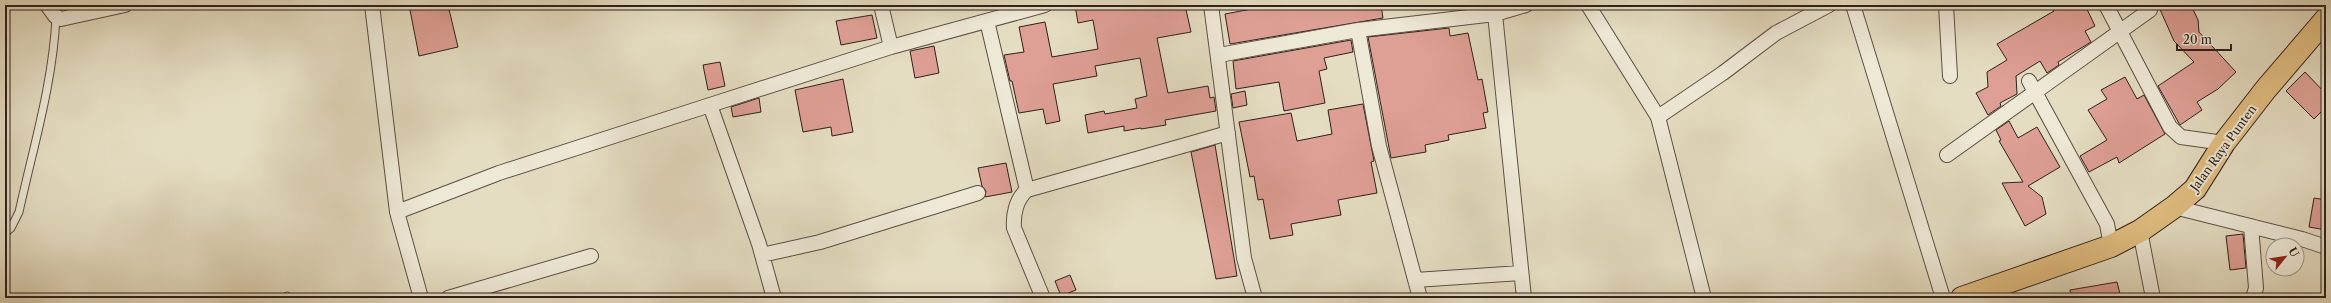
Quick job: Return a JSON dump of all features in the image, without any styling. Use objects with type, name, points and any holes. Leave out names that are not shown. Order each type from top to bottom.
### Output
[{"type":"main road","name":"Jalan Raya Punten","points":[[1962,298],[2111,246],[2140,231],[2174,207],[2195,189],[2224,143],[2266,89],[2326,19]]},
{"type":"street","points":[[47,5],[56,17],[61,19],[125,5]]},
{"type":"street","points":[[372,5],[397,212],[420,298]]},
{"type":"street","points":[[881,5],[891,47]]},
{"type":"street","points":[[397,212],[499,173],[710,104],[891,47],[1045,5]]},
{"type":"street","points":[[1211,5],[1219,55],[1244,258],[1255,298]]},
{"type":"street","points":[[1219,55],[1358,30],[1495,14],[1526,5]]},
{"type":"street","points":[[1588,5],[1658,117],[1704,298]]},
{"type":"street","points":[[1658,117],[1722,73],[1776,33],[1829,5]]},
{"type":"street","points":[[1853,5],[1942,298]]},
{"type":"street","points":[[1946,5],[1950,76]]},
{"type":"street","points":[[2106,5],[2170,127],[2181,137],[2224,143]]},
{"type":"street","points":[[1947,155],[2150,10]]},
{"type":"street","points":[[1495,14],[1524,298]]},
{"type":"street","points":[[987,22],[1027,190]]},
{"type":"street","points":[[1358,30],[1379,146],[1420,298]]},
{"type":"street","points":[[2029,81],[2107,224],[2111,246]]},
{"type":"street","points":[[710,104],[762,255],[774,298]]},
{"type":"street","points":[[1043,298],[1014,228],[1013,217],[1022,194],[1027,190],[1228,133]]},
{"type":"street","points":[[762,255],[820,242],[978,193]]},
{"type":"street","points":[[2174,207],[2251,226],[2326,247]]},
{"type":"street","points":[[2251,226],[2256,288],[2253,298]]},
{"type":"street","points":[[2140,231],[2152,298]]},
{"type":"street","points":[[448,298],[591,256]]},
{"type":"street","points":[[1415,280],[1521,273]]},
{"type":"lane","points":[[5,233],[11,228],[19,212],[48,79],[55,40],[56,17]]},
{"type":"building","points":[[409,5],[448,5],[458,47],[419,56]]},
{"type":"building","points":[[1075,5],[1185,5],[1191,32],[1157,38],[1168,93],[1208,86],[1210,98],[1214,97],[1216,111],[1165,120],[1166,125],[1124,131],[1124,126],[1088,133],[1085,115],[1104,111],[1105,114],[1137,108],[1135,99],[1147,96],[1140,58],[1095,66],[1097,76],[1053,84],[1060,121],[1046,124],[1043,109],[1019,113],[1012,81],[1010,81],[1004,55],[1024,52],[1019,27],[1045,22],[1052,57],[1098,49],[1093,20],[1078,23]]},
{"type":"building","points":[[1261,5],[1381,5],[1383,18],[1230,44],[1225,14],[1262,7]]},
{"type":"building","points":[[2051,5],[2085,5],[2095,26],[2085,31],[2091,42],[2058,62],[2059,65],[2047,73],[2040,61],[2016,76],[2017,94],[2000,103],[2001,106],[1988,115],[1976,93],[1988,87],[1987,72],[2007,60],[1997,44],[2054,11]]},
{"type":"building","points":[[2158,5],[2191,5],[2198,20],[2199,32],[2236,72],[2218,89],[2197,102],[2202,110],[2180,125],[2158,86],[2194,62],[2174,41]]},
{"type":"building","points":[[872,15],[877,38],[841,45],[836,21]]},
{"type":"building","points":[[1449,28],[1450,36],[1468,33],[1478,80],[1482,79],[1488,112],[1483,113],[1486,128],[1448,135],[1449,140],[1425,145],[1426,152],[1391,158],[1368,37]]},
{"type":"building","points":[[1351,40],[1353,52],[1324,58],[1327,69],[1319,71],[1325,103],[1284,111],[1279,82],[1236,89],[1233,61]]},
{"type":"building","points":[[934,46],[939,73],[915,78],[910,51]]},
{"type":"building","points":[[720,62],[725,86],[708,90],[703,65]]},
{"type":"building","points":[[2305,72],[2326,94],[2326,107],[2314,119],[2286,91]]},
{"type":"building","points":[[2125,77],[2137,99],[2144,95],[2165,134],[2119,163],[2117,157],[2089,172],[2080,156],[2107,140],[2088,110],[2107,99],[2101,90]]},
{"type":"building","points":[[843,79],[853,132],[832,136],[831,127],[803,132],[795,90]]},
{"type":"building","points":[[1245,91],[1247,105],[1233,108],[1231,94]]},
{"type":"building","points":[[759,98],[761,112],[733,117],[731,107]]},
{"type":"building","points":[[1363,104],[1374,161],[1371,162],[1377,193],[1338,200],[1341,215],[1291,224],[1293,235],[1270,239],[1263,199],[1258,200],[1254,176],[1250,177],[1239,122],[1291,113],[1297,141],[1332,134],[1328,110]]},
{"type":"building","points":[[2009,121],[2018,138],[2037,127],[2060,167],[2028,186],[2042,197],[2046,214],[2025,226],[2002,183],[2023,182],[1999,141],[2001,140],[1996,130]]},
{"type":"building","points":[[1215,145],[1237,276],[1216,279],[1191,152]]},
{"type":"building","points":[[1006,163],[1012,192],[985,197],[986,191],[982,186],[978,168]]},
{"type":"building","points":[[2314,198],[2326,200],[2326,230],[2309,227]]},
{"type":"building","points":[[2243,234],[2246,268],[2230,270],[2226,236]]},
{"type":"building","points":[[1070,275],[1076,290],[1061,296],[1055,281]]},
{"type":"building","points":[[2117,282],[2121,298],[2071,298],[2070,290]]}]
